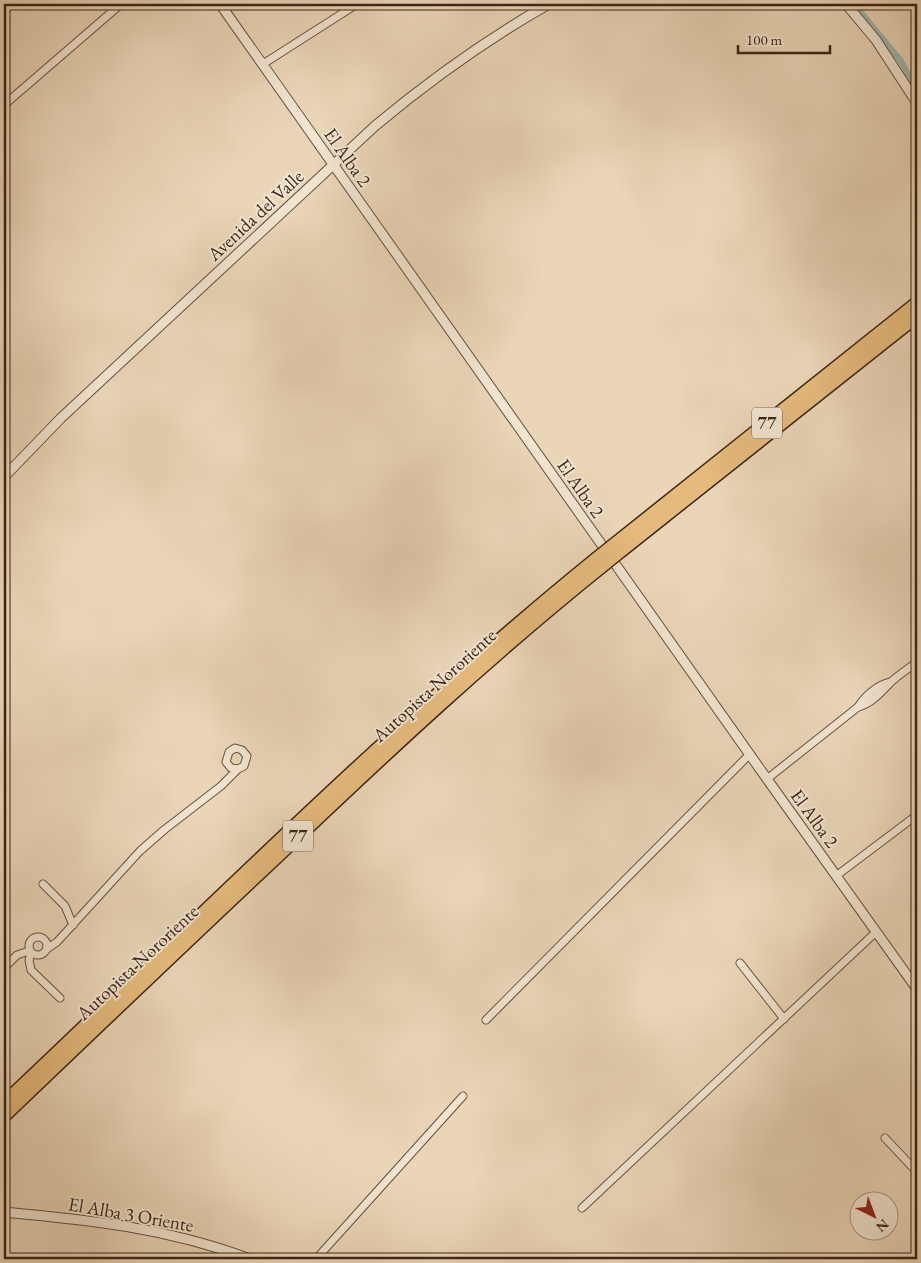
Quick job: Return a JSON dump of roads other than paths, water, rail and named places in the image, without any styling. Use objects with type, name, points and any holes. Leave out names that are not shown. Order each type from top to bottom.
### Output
[{"type":"highway","name":"Autopista Nororiente","points":[[4,1116],[92,1030],[402,738],[488,661],[619,546],[917,304]]},
{"type":"highway","name":"Autopista Nororiente","points":[[619,546],[917,316]]},
{"type":"highway","name":"Autopista Nororiente","points":[[4,1103],[87,1022],[396,732],[501,638],[599,563]]},
{"type":"street","points":[[4,105],[120,4]]},
{"type":"street","name":"El Alba 2","points":[[220,4],[917,989]]},
{"type":"street","points":[[262,64],[357,4]]},
{"type":"street","name":"Avenida del Valle","points":[[4,477],[61,418],[375,126],[434,78],[490,40],[550,4]]},
{"type":"street","points":[[846,4],[876,40],[917,103]]},
{"type":"street","points":[[767,779],[858,708],[879,694],[917,662]]},
{"type":"street","points":[[486,1020],[750,754]]},
{"type":"street","points":[[4,968],[17,955],[30,952],[34,955],[42,953],[57,942],[140,851],[221,786],[238,769]]},
{"type":"street","points":[[836,876],[917,815]]},
{"type":"street","points":[[43,884],[65,906],[73,925]]},
{"type":"street","points":[[582,1208],[876,932]]},
{"type":"street","points":[[48,948],[48,944],[44,939],[36,937],[30,940],[28,944],[31,970],[60,998]]},
{"type":"street","points":[[740,963],[784,1019]]},
{"type":"street","points":[[316,1259],[463,1096]]},
{"type":"street","points":[[885,1138],[917,1172]]},
{"type":"street","points":[[4,1172],[4,1212]]},
{"type":"street","name":"El Alba 3 Oriente","points":[[4,1212],[140,1228],[179,1236],[250,1259]]},
{"type":"waterway","points":[[854,4],[901,61],[917,90]]},
{"type":"waterway","points":[[161,1259],[197,1257],[219,1259]]}]
